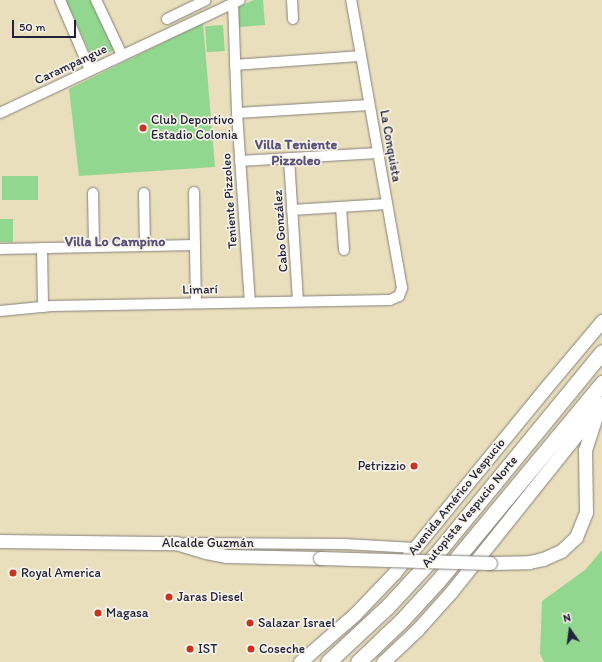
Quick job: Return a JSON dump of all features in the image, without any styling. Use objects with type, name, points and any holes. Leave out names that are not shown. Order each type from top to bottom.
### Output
[{"type":"highway","points":[[583,376],[602,342]]},
{"type":"highway","name":"Autopista Vespucio Norte","points":[[328,662],[388,606],[437,553],[602,352]]},
{"type":"highway","name":"Autopista Vespucio Norte","points":[[358,662],[402,620],[437,582],[602,383]]},
{"type":"highway","points":[[324,662],[341,651]]},
{"type":"main road","name":"Avenida Américo Vespucio","points":[[300,662],[365,604],[415,548],[542,391],[602,321]]},
{"type":"main road","points":[[176,543],[206,552],[227,556],[490,563],[529,562],[543,559],[561,551],[576,537],[583,523],[586,507],[585,450],[601,404]]},
{"type":"main road","points":[[383,662],[417,630],[451,592],[601,404]]},
{"type":"main road","name":"Alcalde Guzmán","points":[[0,541],[176,543]]},
{"type":"street","points":[[60,0],[90,70]]},
{"type":"street","points":[[96,0],[122,55]]},
{"type":"street","points":[[167,19],[206,0]]},
{"type":"street","points":[[292,0],[293,19]]},
{"type":"street","name":"La Conquista","points":[[351,0],[402,288],[399,296]]},
{"type":"street","name":"Carampangue","points":[[0,112],[236,2]]},
{"type":"street","name":"Teniente Pizzoleo","points":[[236,2],[235,65],[237,113],[250,302]]},
{"type":"street","points":[[235,65],[361,56]]},
{"type":"street","points":[[237,113],[369,105]]},
{"type":"street","points":[[240,161],[378,153]]},
{"type":"street","name":"Cabo González","points":[[289,158],[298,301]]},
{"type":"street","points":[[194,192],[196,303]]},
{"type":"street","points":[[93,193],[94,247]]},
{"type":"street","points":[[144,193],[145,246]]},
{"type":"street","points":[[292,210],[387,204]]},
{"type":"street","points":[[341,207],[344,250]]},
{"type":"street","points":[[0,249],[195,245]]},
{"type":"street","points":[[42,248],[43,307]]},
{"type":"street","name":"Limarí","points":[[0,311],[43,307],[390,300],[399,296]]},
{"type":"street","name":"Alcalde Guzmán","points":[[176,543],[344,544],[415,548]]},
{"type":"green space","points":[[66,0],[93,0],[115,50],[94,59],[92,58]]},
{"type":"green space","points":[[254,0],[263,0],[265,25],[239,27],[238,7]]},
{"type":"green space","name":"Club Deportivo Estadio Colonia","points":[[203,23],[215,167],[79,176],[69,89]]},
{"type":"green space","points":[[223,25],[225,51],[207,52],[205,26]]},
{"type":"green space","points":[[2,176],[38,176],[38,200],[2,200]]},
{"type":"green space","points":[[0,219],[13,219],[13,242],[0,242]]},
{"type":"green space","points":[[602,550],[602,662],[544,662],[540,654],[542,601],[585,570]]},
{"type":"place","name":"Club Deportivo Estadio Colonia","points":[[143,128]]},
{"type":"place","name":"Petrizzio","points":[[414,466]]},
{"type":"place","name":"Royal America","points":[[13,573]]},
{"type":"place","name":"Jaras Diesel","points":[[169,597]]},
{"type":"place","name":"Magasa","points":[[98,613]]},
{"type":"place","name":"Salazar Israel","points":[[250,623]]},
{"type":"place","name":"IST","points":[[190,649]]},
{"type":"place","name":"Coseche","points":[[251,649]]},
{"type":"district","name":"Villa Teniente Pizzoleo","points":[[296,154]]},
{"type":"district","name":"Villa Lo Campino","points":[[115,242]]}]
